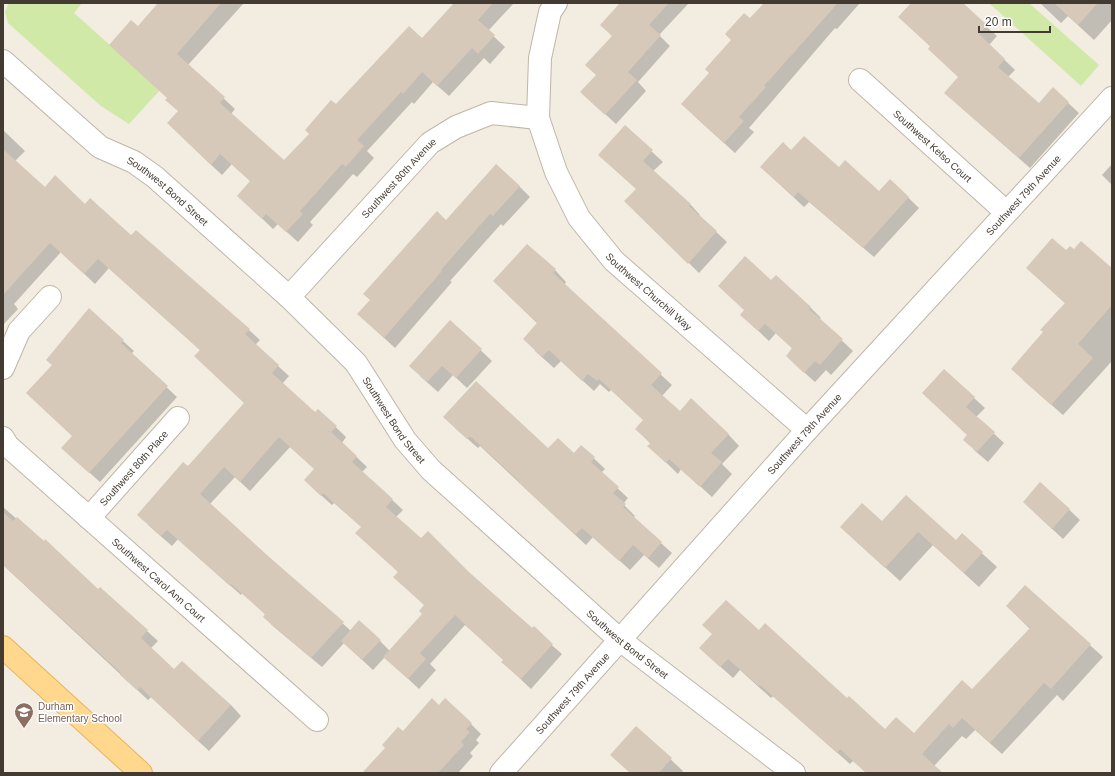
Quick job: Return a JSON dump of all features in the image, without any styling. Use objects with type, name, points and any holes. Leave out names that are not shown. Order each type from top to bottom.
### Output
[{"type":"main road","points":[[3,647],[141,773]]},
{"type":"street","points":[[538,118],[540,58],[550,12],[556,3]]},
{"type":"street","name":"Southwest Bond Street","points":[[3,61],[100,147],[134,162],[155,177],[288,297],[356,363],[405,440],[431,470],[620,640],[794,773]]},
{"type":"street","name":"Southwest Kelso Court","points":[[860,80],[1006,212]]},
{"type":"street","name":"Southwest 79th Avenue","points":[[501,773],[807,430],[1112,98]]},
{"type":"street","name":"Southwest 80th Avenue","points":[[288,297],[430,143],[456,127],[491,113],[538,118]]},
{"type":"street","name":"Southwest Churchill Way","points":[[538,118],[556,172],[579,218],[614,261],[807,430]]},
{"type":"street","points":[[3,368],[19,331],[50,297]]},
{"type":"street","name":"Southwest 80th Place","points":[[89,518],[178,418]]},
{"type":"street","name":"Southwest Carol Ann Court","points":[[3,438],[8,446],[317,720]]},
{"type":"green space","points":[[9,3],[82,3],[74,13],[160,90],[129,124],[101,106],[8,23],[5,12]]},
{"type":"green space","points":[[989,3],[1029,3],[1099,65],[1081,86]]},
{"type":"building","points":[[158,3],[221,3],[177,54],[225,97],[220,103],[284,160],[309,134],[305,130],[331,100],[336,104],[409,26],[422,38],[454,3],[493,3],[478,20],[495,35],[478,54],[472,48],[437,86],[422,72],[403,94],[401,92],[357,140],[364,146],[346,167],[342,164],[300,211],[303,214],[286,232],[266,214],[262,219],[237,196],[250,181],[220,154],[211,165],[167,123],[178,111],[165,100],[167,98],[109,45],[131,20],[138,26]]},
{"type":"building","points":[[620,3],[669,3],[649,25],[661,35],[628,72],[637,80],[605,115],[580,92],[596,75],[585,65],[612,36],[600,25]]},
{"type":"building","points":[[764,3],[838,3],[764,86],[766,87],[739,117],[744,121],[724,143],[681,104],[709,73],[705,69],[731,40],[725,34],[744,13],[750,18]]},
{"type":"building","points":[[911,3],[963,3],[987,25],[979,34],[1005,59],[998,67],[1039,103],[1053,87],[1069,102],[1019,158],[944,93],[958,77],[928,49],[930,46],[898,17]]},
{"type":"building","points":[[1054,3],[1098,3],[1078,25]]},
{"type":"building","points":[[625,125],[653,150],[643,161],[691,204],[689,206],[717,231],[688,264],[624,201],[636,189],[598,155]]},
{"type":"building","points":[[804,136],[839,167],[845,160],[879,191],[890,179],[909,197],[863,248],[798,192],[794,197],[760,167],[783,142],[791,150]]},
{"type":"building","points":[[3,149],[45,187],[55,175],[85,204],[90,198],[131,235],[136,230],[250,329],[245,334],[279,365],[272,373],[315,412],[318,409],[337,426],[331,432],[357,456],[352,462],[393,499],[386,507],[421,538],[428,531],[470,573],[532,628],[534,626],[553,644],[521,679],[501,662],[503,660],[455,615],[420,653],[426,659],[408,679],[383,657],[422,614],[419,611],[424,605],[393,577],[398,572],[355,533],[361,527],[323,493],[321,496],[304,480],[314,469],[279,437],[240,482],[224,467],[200,494],[344,622],[311,658],[263,617],[265,614],[231,584],[230,586],[167,530],[161,536],[137,515],[183,462],[188,466],[244,403],[194,356],[200,350],[98,259],[84,274],[50,243],[3,295]]},
{"type":"building","points":[[496,164],[520,186],[493,216],[490,214],[384,338],[357,314],[370,300],[363,294],[437,211],[446,220]]},
{"type":"building","points":[[1052,238],[1066,250],[1070,246],[1074,249],[1081,241],[1112,268],[1112,305],[1078,344],[1093,358],[1051,405],[1011,369],[1043,332],[1040,330],[1065,303],[1026,268]]},
{"type":"building","points":[[527,244],[556,269],[553,273],[662,373],[651,385],[680,411],[691,398],[729,434],[711,453],[722,462],[700,487],[669,459],[666,463],[647,446],[651,443],[635,429],[643,420],[599,379],[597,381],[588,374],[582,381],[549,350],[542,357],[523,339],[537,323],[493,281]]},
{"type":"building","points":[[745,256],[771,280],[776,275],[811,307],[809,309],[843,339],[820,365],[815,361],[804,373],[786,356],[792,348],[765,324],[758,331],[740,315],[744,310],[718,286]]},
{"type":"building","points":[[89,308],[124,340],[121,343],[168,386],[89,473],[61,448],[72,436],[26,393],[52,365],[46,360]]},
{"type":"building","points":[[450,320],[482,349],[456,378],[442,366],[427,382],[409,366]]},
{"type":"building","points":[[944,369],[975,397],[966,407],[995,432],[977,452],[963,440],[967,435],[922,393]]},
{"type":"building","points":[[476,381],[548,448],[558,438],[574,453],[581,445],[595,457],[591,462],[619,487],[613,493],[626,504],[623,507],[662,542],[648,558],[633,545],[619,561],[582,528],[575,535],[470,436],[467,439],[443,417]]},
{"type":"building","points":[[1040,482],[1070,509],[1052,529],[1023,502]]},
{"type":"building","points":[[906,495],[956,540],[962,533],[983,552],[964,573],[918,532],[885,568],[840,527],[862,503],[882,521]]},
{"type":"building","points":[[3,512],[13,521],[17,517],[44,541],[45,539],[98,589],[100,587],[148,630],[141,638],[174,669],[182,661],[231,705],[198,741],[140,687],[137,690],[120,675],[121,673],[3,565]]},
{"type":"building","points":[[1025,585],[1091,644],[1051,689],[1044,683],[990,743],[962,718],[953,728],[949,724],[922,754],[943,773],[866,773],[840,749],[837,753],[760,685],[759,686],[728,659],[720,667],[699,648],[712,634],[702,625],[726,600],[759,630],[765,623],[847,698],[849,696],[885,729],[896,717],[914,733],[962,680],[972,689],[1030,628],[1006,606]]},
{"type":"building","points":[[359,620],[381,640],[362,660],[341,641]]},
{"type":"building","points":[[432,698],[439,705],[445,698],[472,723],[466,729],[470,732],[461,742],[464,745],[438,773],[362,773],[385,748],[382,745],[398,727],[403,731]]},
{"type":"building","points":[[636,726],[672,758],[659,773],[630,773],[610,755]]},
{"type":"place","name":"Durham Elementary School","points":[[24,729]]}]
